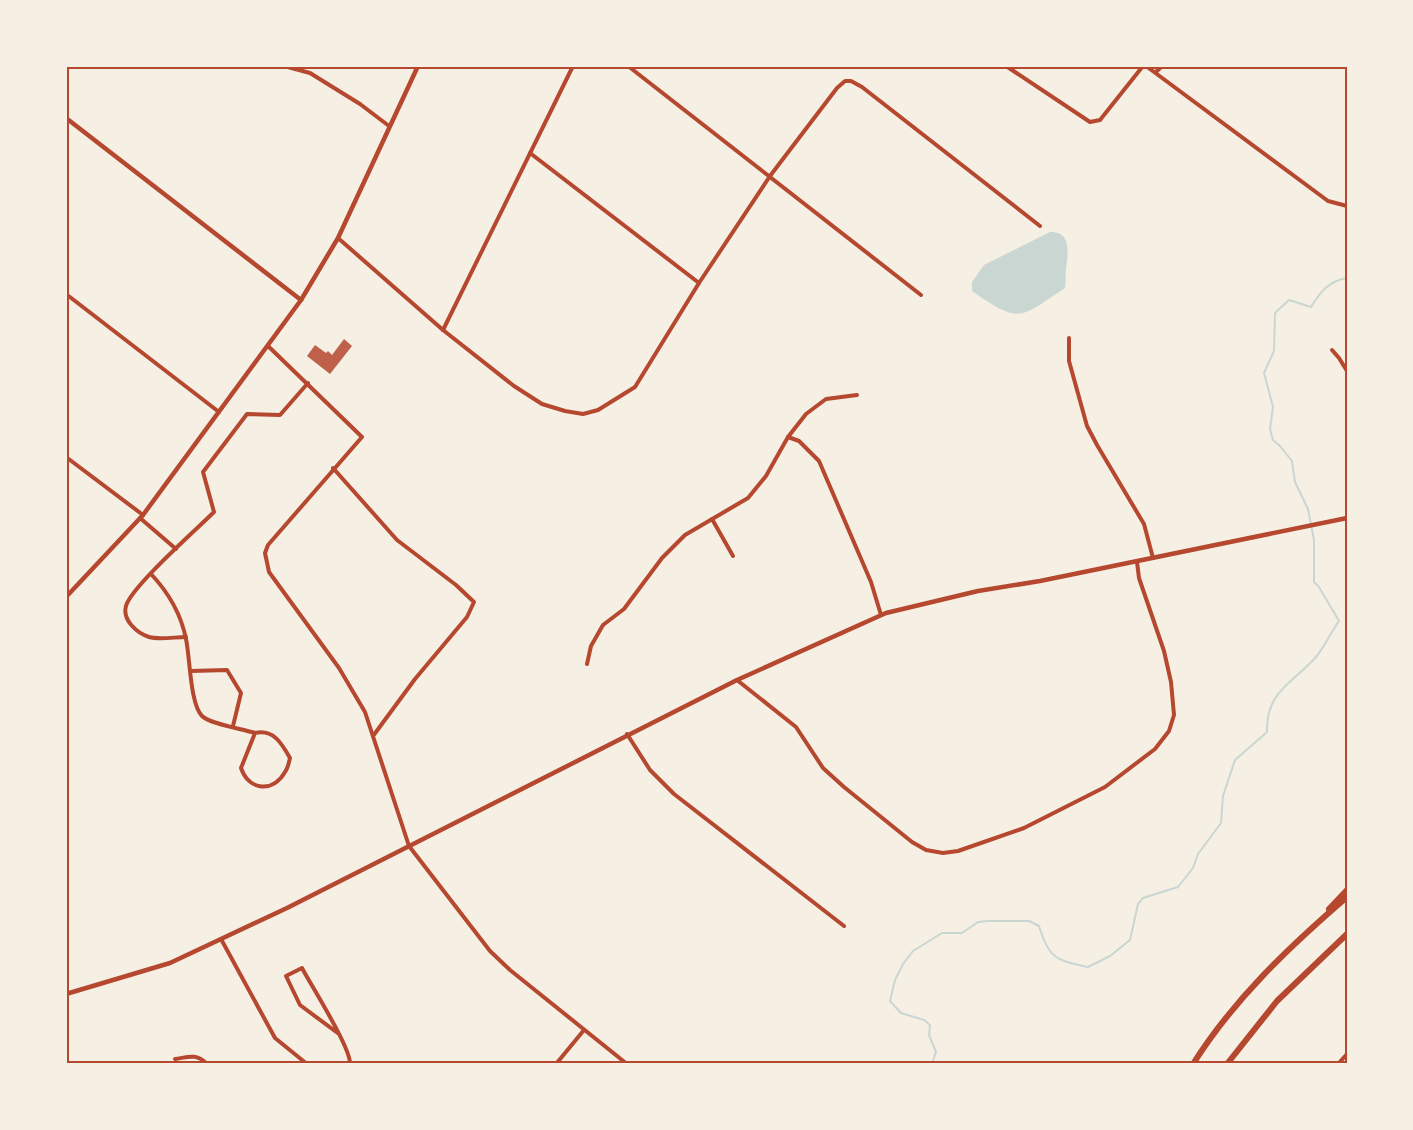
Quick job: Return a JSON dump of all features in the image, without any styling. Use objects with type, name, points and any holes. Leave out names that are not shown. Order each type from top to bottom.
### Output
[{"type":"highway","points":[[1193,1064],[1231,1010],[1254,983],[1347,890]]},
{"type":"highway","points":[[1286,952],[1347,897]]},
{"type":"highway","points":[[1227,1064],[1277,1000],[1347,934]]},
{"type":"street","points":[[284,66],[310,73],[333,86],[389,126]]},
{"type":"street","points":[[66,597],[141,517],[301,300],[338,238],[418,66]]},
{"type":"street","points":[[443,330],[573,66]]},
{"type":"street","points":[[628,66],[921,295]]},
{"type":"street","points":[[1006,66],[1090,122],[1100,120],[1145,66],[1328,201],[1347,206]]},
{"type":"street","points":[[1156,72],[1162,66]]},
{"type":"street","points":[[338,238],[443,330],[514,386],[542,404],[583,414],[598,410],[635,387],[770,176],[837,88],[845,81],[851,81],[862,87],[1041,226]]},
{"type":"street","points":[[66,118],[301,300]]},
{"type":"street","points":[[530,153],[699,284]]},
{"type":"street","points":[[66,294],[219,413]]},
{"type":"street","points":[[1069,338],[1069,360],[1087,426],[1140,517],[1153,558]]},
{"type":"street","points":[[268,346],[362,437],[268,545],[265,553],[269,572],[339,668],[365,712],[409,846],[490,951],[510,970],[627,1064]]},
{"type":"street","points":[[1332,350],[1340,358],[1347,371]]},
{"type":"street","points":[[186,637],[150,638],[136,630],[126,618],[125,607],[151,574],[214,512],[204,472],[248,414],[280,415],[308,383]]},
{"type":"street","points":[[587,664],[591,646],[603,625],[624,609],[662,558],[685,535],[748,498],[766,477],[788,437],[806,414],[826,399],[857,395]]},
{"type":"street","points":[[788,437],[798,441],[819,461],[871,582],[881,615]]},
{"type":"street","points":[[66,457],[141,517],[176,549]]},
{"type":"street","points":[[333,468],[397,540],[456,585],[474,602],[467,616],[415,679],[373,737]]},
{"type":"street","points":[[66,994],[170,963],[409,846],[737,680],[881,615],[978,591],[1137,562],[1347,518]]},
{"type":"street","points":[[712,519],[733,556]]},
{"type":"street","points":[[737,680],[796,727],[830,775],[912,842],[926,850],[944,853],[958,850],[1024,828],[1105,787],[1155,749],[1169,731],[1174,715],[1171,681],[1164,651],[1139,578],[1137,562]]},
{"type":"street","points":[[151,574],[175,608],[186,637],[194,701],[202,716],[210,721],[275,736],[290,758],[286,771],[278,780],[264,787],[253,785],[243,774],[241,768],[255,733]]},
{"type":"street","points":[[191,670],[227,670],[241,693],[233,726]]},
{"type":"street","points":[[627,735],[650,770],[674,794],[844,926]]},
{"type":"street","points":[[221,939],[275,1038],[307,1064]]},
{"type":"street","points":[[339,1034],[300,1005],[286,976],[302,968],[339,1034],[350,1054],[350,1064]]},
{"type":"street","points":[[556,1064],[584,1030]]},
{"type":"street","points":[[1338,1064],[1347,1053]]},
{"type":"street","points":[[175,1059],[200,1057],[207,1064]]},
{"type":"shaded area","points":[[1050,232],[1062,235],[1067,244],[1065,288],[1038,306],[1020,314],[1001,309],[972,291],[972,282],[984,265]]},
{"type":"building","points":[[344,339],[352,346],[330,374],[307,356],[315,345],[332,355]]},
{"type":"waterway","points":[[932,1064],[936,1052],[929,1035],[930,1025],[924,1020],[901,1013],[890,1001],[895,980],[913,951],[942,933],[962,933],[978,922],[1029,921],[1039,926],[1050,952],[1061,960],[1088,967],[1110,956],[1130,940],[1138,904],[1143,898],[1178,887],[1193,868],[1198,854],[1221,823],[1223,796],[1235,760],[1267,732],[1268,718],[1276,697],[1316,657],[1339,621],[1314,582],[1314,540],[1308,509],[1295,482],[1292,461],[1273,440],[1270,429],[1273,407],[1264,373],[1274,351],[1275,313],[1289,300],[1311,307],[1326,288],[1347,278]]}]
